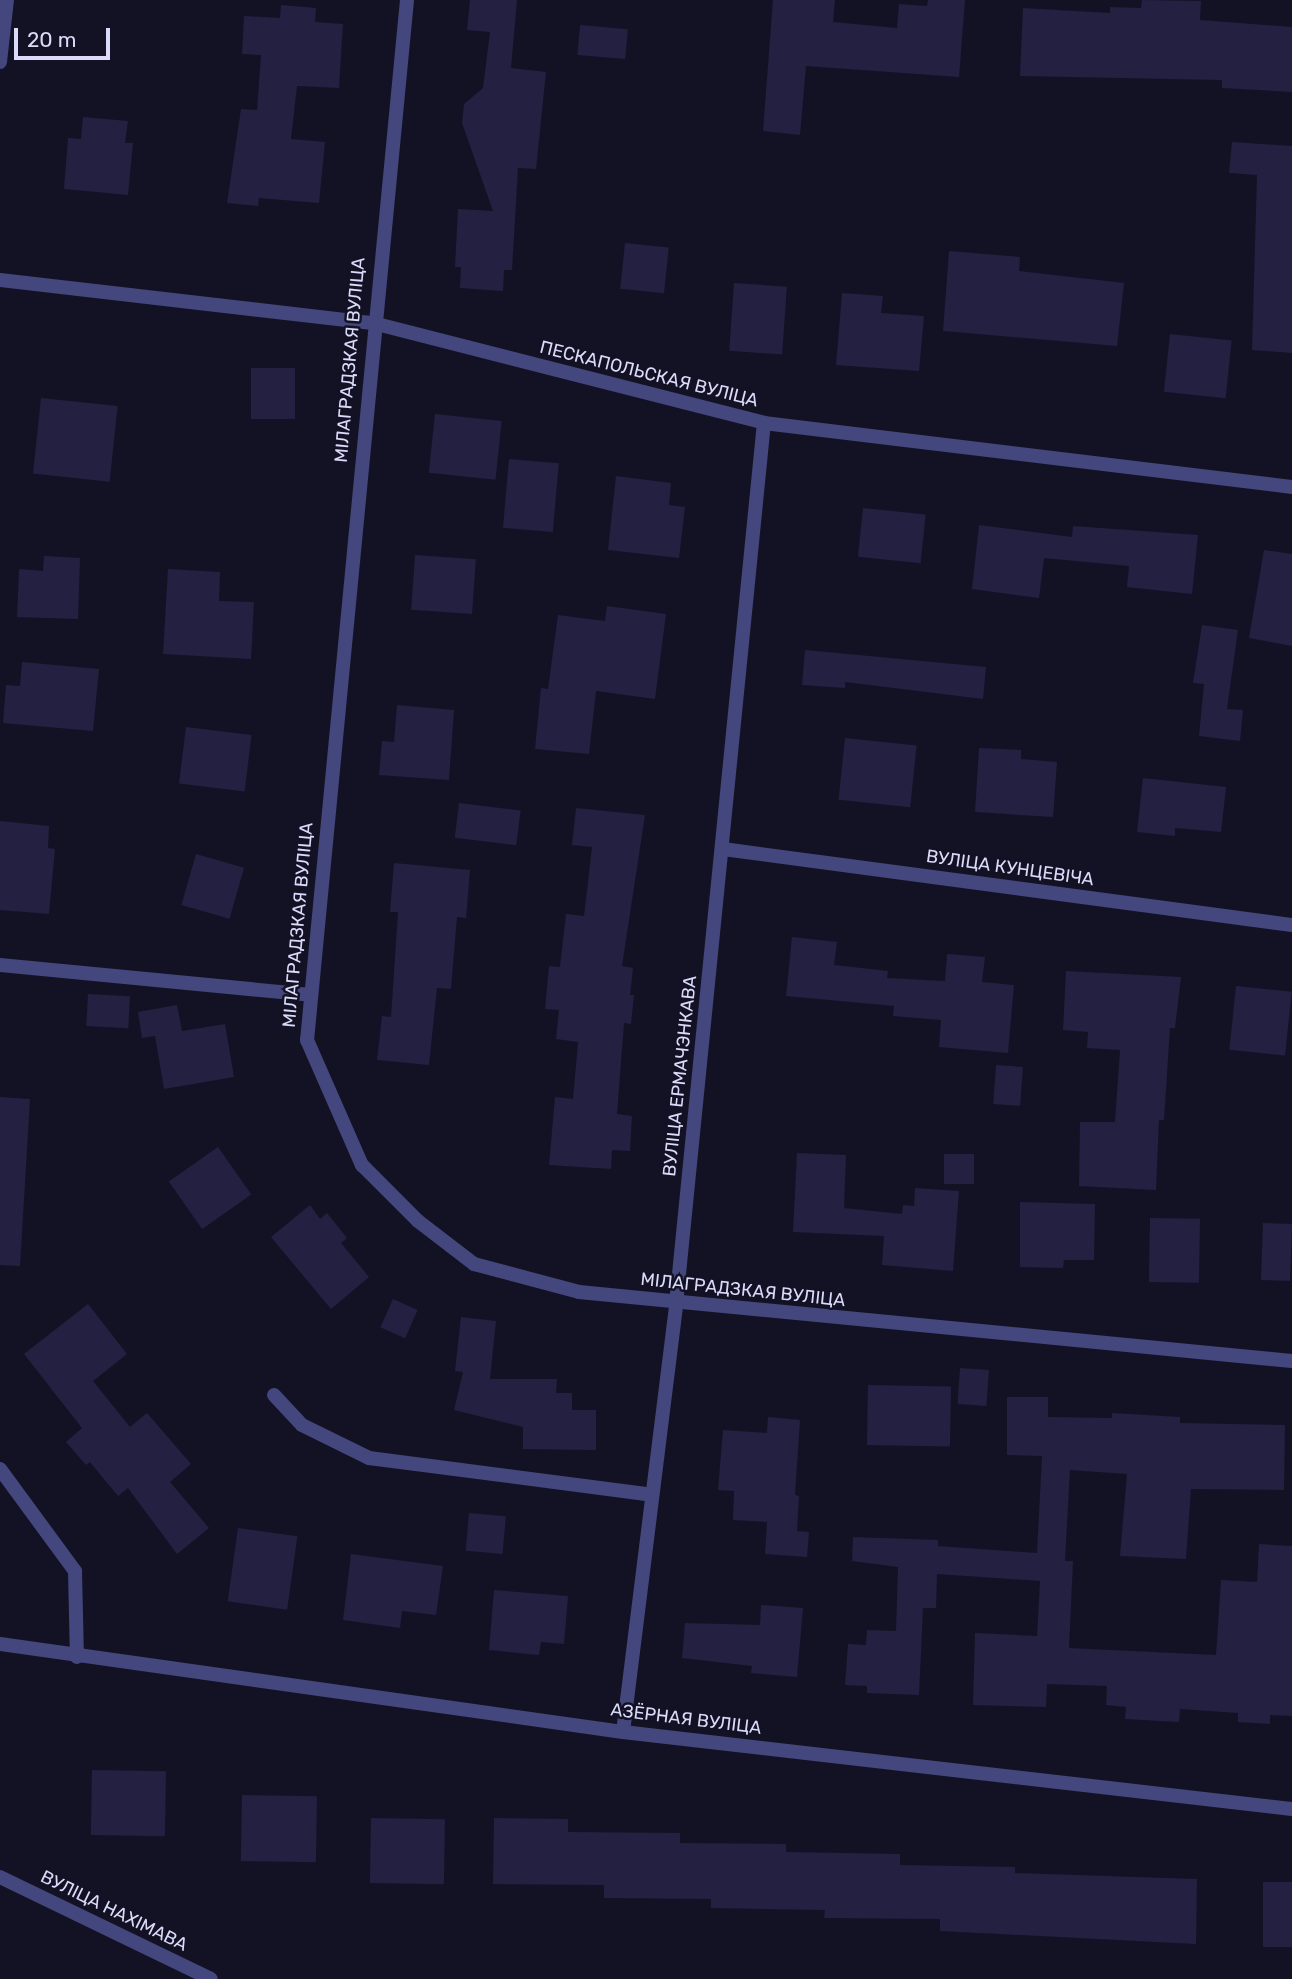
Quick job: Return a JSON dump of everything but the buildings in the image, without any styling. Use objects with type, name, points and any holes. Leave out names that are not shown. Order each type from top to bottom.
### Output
[{"type":"street","points":[[0,62],[7,0]]},
{"type":"street","name":"МІЛАГРАДЗКАЯ ВУЛІЦА","points":[[407,0],[373,323],[307,1040],[362,1165],[418,1221],[474,1264],[579,1292],[676,1304],[1292,1361]]},
{"type":"street","name":"ПЕСКАПОЛЬСКАЯ ВУЛІЦА","points":[[0,280],[373,323],[764,423],[1292,487]]},
{"type":"street","name":"ВУЛІЦА ЕРМАЧЭНКАВА","points":[[623,1732],[676,1304],[764,423]]},
{"type":"street","name":"ВУЛІЦА КУНЦЕВІЧА","points":[[723,849],[1292,925]]},
{"type":"street","points":[[0,965],[311,995]]},
{"type":"street","points":[[274,1395],[302,1425],[369,1458],[652,1495]]},
{"type":"street","points":[[0,1469],[75,1571],[77,1657]]},
{"type":"street","name":"АЗЁРНАЯ ВУЛІЦА","points":[[0,1644],[77,1657],[623,1732],[1292,1809]]},
{"type":"street","name":"ВУЛІЦА НАХІМАВА","points":[[0,1877],[211,1979]]}]
